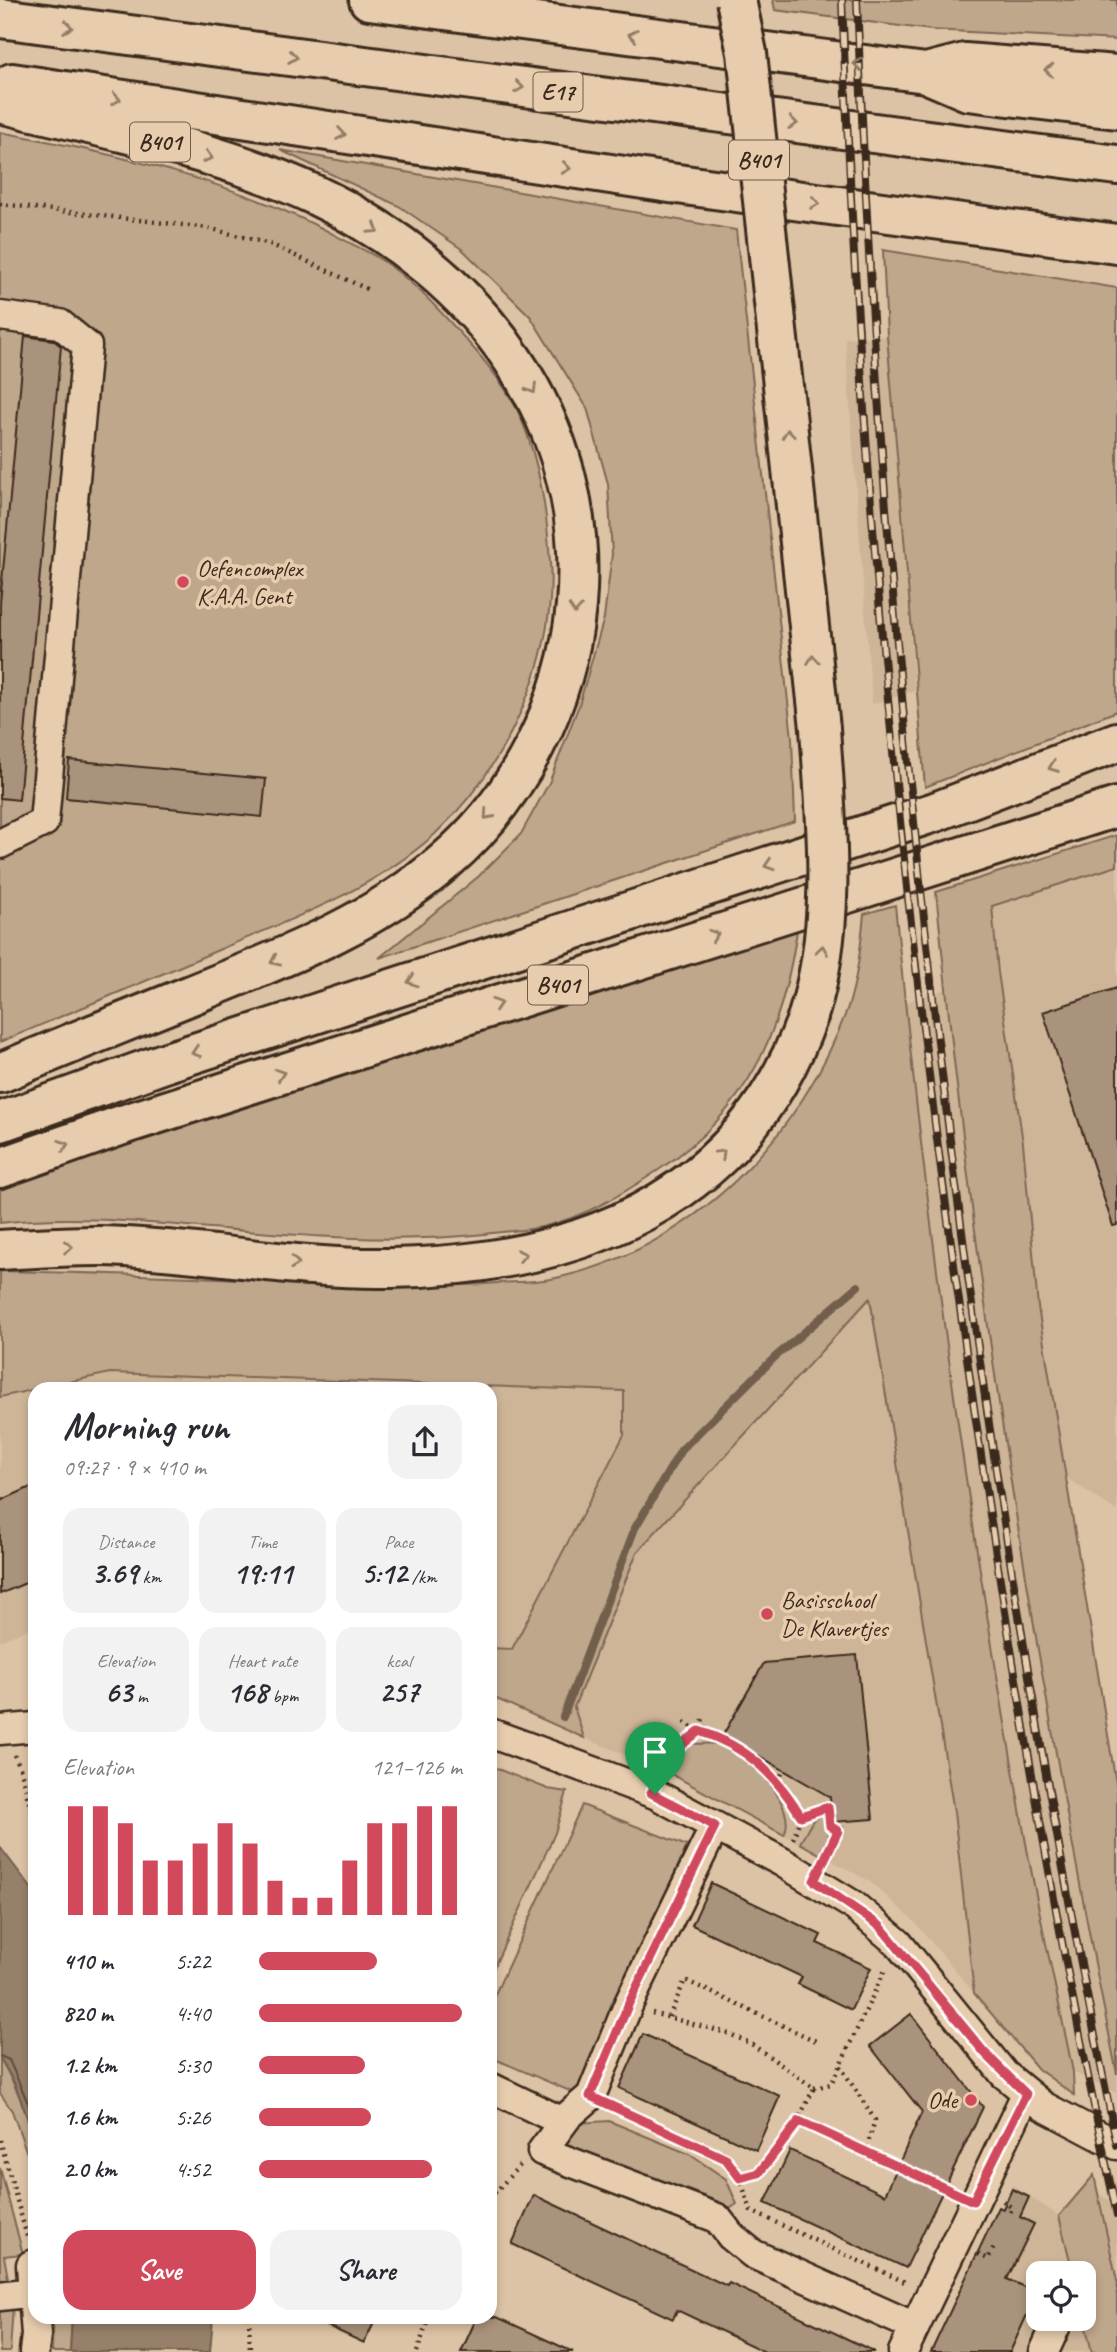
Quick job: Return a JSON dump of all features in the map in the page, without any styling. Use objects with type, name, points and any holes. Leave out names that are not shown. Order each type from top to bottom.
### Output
[{"type":"highway","points":[[369,0],[926,73],[968,91],[1117,109]]},
{"type":"highway","name":"B401","points":[[0,1250],[101,1246],[390,1268],[502,1259],[554,1249],[603,1232],[669,1197],[721,1155],[747,1128],[769,1099],[795,1055],[808,1016],[821,960],[828,889],[820,728],[747,54],[736,0]]},
{"type":"highway","name":"E17","points":[[0,18],[1117,165]]},
{"type":"highway","points":[[926,73],[965,62],[1117,75]]},
{"type":"highway","points":[[0,81],[630,177],[1117,244]]},
{"type":"highway","name":"B401","points":[[0,103],[164,144],[244,168],[327,202],[375,228],[426,267],[475,312],[502,343],[541,403],[559,455],[573,513],[578,579],[573,641],[551,713],[529,759],[502,797],[447,860],[395,901],[337,933],[0,1073]]},
{"type":"highway","name":"B401","points":[[0,1122],[180,1057],[935,812],[1117,742]]},
{"type":"highway","name":"B401","points":[[0,1168],[125,1124],[1117,807]]},
{"type":"street","points":[[0,316],[60,324],[87,346],[44,822],[0,844]]},
{"type":"street","points":[[5,1740],[28,1730]]},
{"type":"street","points":[[497,1736],[651,1793],[814,1881],[880,1926],[984,2052],[1026,2094],[1083,2129],[1117,2145]]},
{"type":"street","points":[[715,1826],[629,2003],[590,2096],[564,2122],[542,2151],[718,2218],[731,2236],[754,2254],[915,2327]]},
{"type":"street","points":[[497,2090],[564,2122]]},
{"type":"street","points":[[903,2352],[1026,2094]]},
{"type":"street","points":[[0,2296],[28,2280]]},
{"type":"street","points":[[34,2352],[35,2324]]},
{"type":"street","points":[[1044,2352],[1054,2331]]},
{"type":"path","points":[[0,204],[208,228],[270,244],[369,290]]},
{"type":"path","points":[[651,1793],[676,1750],[699,1731],[703,1719]]},
{"type":"path","points":[[684,1722],[753,1756],[769,1771],[801,1816]]},
{"type":"path","points":[[5,1740],[22,1768],[28,1801]]},
{"type":"path","points":[[778,1783],[783,1770]]},
{"type":"path","points":[[782,1862],[801,1816],[829,1806],[830,1826],[838,1831]]},
{"type":"path","points":[[814,1881],[845,1821]]},
{"type":"path","points":[[629,2003],[727,2033],[750,2043],[814,2088],[831,2084],[884,1973]]},
{"type":"path","points":[[669,2017],[685,1980],[818,2042]]},
{"type":"path","points":[[840,2066],[875,2120],[864,2153]]},
{"type":"path","points":[[740,2178],[759,2173],[799,2121],[814,2088]]},
{"type":"path","points":[[590,2096],[726,2159],[740,2178],[751,2211],[930,2293]]},
{"type":"path","points":[[799,2121],[973,2201]]},
{"type":"path","points":[[0,2140],[26,2225],[28,2243]]},
{"type":"path","points":[[497,2190],[529,2155],[542,2151]]},
{"type":"path","points":[[974,2252],[988,2259],[995,2245]]},
{"type":"path","points":[[249,2324],[250,2352]]},
{"type":"path","points":[[417,2352],[427,2324]]},
{"type":"shaded area","points":[[773,0],[1117,0],[1117,40],[931,30],[775,10]]},
{"type":"shaded area","points":[[0,132],[134,161],[223,187],[308,221],[400,273],[475,349],[497,377],[521,418],[538,471],[545,507],[550,599],[545,636],[522,710],[484,777],[461,807],[435,834],[387,871],[334,900],[0,1042]]},
{"type":"shaded area","points":[[280,150],[736,230],[792,738],[795,821],[379,958],[479,876],[521,834],[549,783],[579,705],[604,618],[612,554],[608,484],[587,408],[530,316],[463,250],[399,206]]},
{"type":"shaded area","points":[[883,250],[1117,288],[1117,711],[925,787],[887,336]]},
{"type":"shaded area","points":[[887,336],[915,691],[872,704],[845,338]]},
{"type":"shaded area","points":[[1117,835],[1117,866],[992,906],[998,972],[1023,1143],[1038,1307],[1117,1790],[1117,2074],[1061,1781],[1012,1486],[970,1189],[936,892]]},
{"type":"shaded area","points":[[1117,866],[1117,1511],[1065,1477],[1038,1307],[992,905]]},
{"type":"shaded area","points":[[895,905],[933,1243],[964,1468],[1025,1838],[1073,2072],[1074,2095],[1038,2069],[974,1993],[954,1812],[870,1298],[637,1552],[574,1707],[584,1738],[497,1699],[497,1648],[512,1649],[624,1435],[624,1391],[497,1387],[497,1382],[367,1382],[110,1373],[69,1382],[28,1382],[28,1391],[0,1397],[0,1271],[377,1285],[474,1285],[551,1279],[602,1265],[651,1243],[695,1214],[736,1180],[772,1142],[803,1099],[829,1053],[849,1004],[857,971],[864,914]]},
{"type":"shaded area","points":[[797,931],[782,1003],[770,1036],[738,1095],[716,1122],[691,1146],[633,1187],[558,1223],[451,1237],[382,1239],[106,1220],[53,1219],[0,1223],[0,1190],[134,1143]]},
{"type":"shaded area","points":[[946,989],[1039,1658],[1074,1861],[1117,2074],[1117,2093],[1073,2072],[1019,1808],[979,1568],[942,1314],[905,1002]]},
{"type":"shaded area","name":"Basisschool De Klavertjes","points":[[870,1298],[960,1848],[974,1993],[913,1920],[869,1881],[664,1770],[584,1738],[574,1707],[637,1552]]},
{"type":"shaded area","points":[[110,1373],[367,1382],[71,1382]]},
{"type":"shaded area","points":[[497,1387],[624,1391],[624,1435],[512,1649],[497,1648]]},
{"type":"shaded area","points":[[28,1392],[28,1629],[0,1641],[0,1398]]},
{"type":"shaded area","points":[[686,1743],[724,1745],[746,1758],[769,1782],[778,1796],[787,1823],[784,1835],[667,1772]]},
{"type":"shaded area","points":[[497,1769],[548,1789],[567,1792],[555,1833],[497,1961]]},
{"type":"shaded area","points":[[582,1805],[687,1846],[668,1889],[681,1896],[579,2095],[497,2060],[497,1990]]},
{"type":"shaded area","points":[[826,1812],[829,1839],[823,1856],[800,1843],[813,1820]]},
{"type":"shaded area","points":[[0,2058],[28,2121],[28,2156],[12,2111],[0,2093]]},
{"type":"shaded area","points":[[609,2121],[689,2154],[726,2179],[737,2204],[724,2213],[565,2155],[560,2139],[578,2123]]},
{"type":"shaded area","points":[[0,2168],[23,2254],[4,2256],[13,2306],[10,2352],[0,2352]]},
{"type":"shaded area","points":[[1094,2175],[1117,2281],[1117,2352],[1092,2352],[1087,2331],[1096,2331],[1096,2261],[1070,2261],[1059,2216]]},
{"type":"shaded area","points":[[1012,2185],[1059,2216],[1070,2261],[1026,2261],[1026,2331],[1087,2331],[1092,2352],[931,2352]]},
{"type":"shaded area","points":[[1100,2195],[1117,2204],[1117,2280]]},
{"type":"shaded area","points":[[53,2324],[72,2324],[70,2352],[52,2352]]},
{"type":"water","points":[[0,1847],[28,1884],[28,2120],[15,2084],[0,2058]]},
{"type":"water","points":[[72,2324],[212,2324],[210,2352],[70,2352]]},
{"type":"building","points":[[25,336],[53,340],[61,346],[19,800],[0,798],[0,603]]},
{"type":"building","points":[[69,760],[266,779],[262,817],[66,798]]},
{"type":"building","points":[[1117,988],[1117,1225],[1113,1226],[1043,1012]]},
{"type":"building","points":[[28,1488],[28,1582],[0,1594],[0,1501]]},
{"type":"building","points":[[857,1655],[873,1819],[833,1822],[830,1797],[723,1735],[764,1663]]},
{"type":"building","points":[[711,1883],[821,1935],[817,1943],[871,1968],[851,2010],[798,1984],[802,1977],[692,1925]]},
{"type":"building","points":[[911,2014],[983,2107],[906,2268],[765,2203],[790,2150],[885,2195],[922,2112],[870,2046]]},
{"type":"building","points":[[643,2034],[780,2096],[756,2150],[619,2088]]},
{"type":"building","points":[[1012,2189],[1029,2197],[1020,2217],[1034,2224],[1007,2279],[1026,2288],[1026,2317],[1010,2352],[931,2352],[999,2207],[1003,2209]]},
{"type":"building","points":[[534,2195],[875,2352],[765,2352],[677,2310],[673,2319],[512,2244]]},
{"type":"building","points":[[497,2317],[573,2352],[461,2352],[474,2324],[497,2324]]},
{"type":"building","points":[[323,2324],[374,2324],[364,2343]]},
{"type":"waterway","points":[[563,1717],[635,1528],[681,1450],[774,1358],[858,1286]]},
{"type":"railway","points":[[842,0],[858,328],[870,492],[900,819],[938,1145],[976,1422],[1030,1763],[1071,1989],[1117,2215]]},
{"type":"railway","points":[[857,0],[870,270],[888,540],[942,1078],[978,1346],[1019,1613],[1065,1880],[1117,2145]]},
{"type":"place","name":"Oefencomplex K.A.A. Gent","points":[[183,582]]},
{"type":"place","name":"Basisschool De Klavertjes","points":[[767,1614]]},
{"type":"place","name":"Ode","points":[[971,2100]]},
{"type":"route","points":[[699,1731],[741,1750],[769,1771],[801,1816],[828,1807],[830,1826],[838,1831],[814,1881],[853,1905],[898,1943],[984,2052],[1026,2094],[973,2201],[799,2121],[759,2173],[740,2178],[726,2159],[590,2096],[629,2003],[715,1826],[655,1794],[651,1793],[676,1750],[699,1731]]}]
